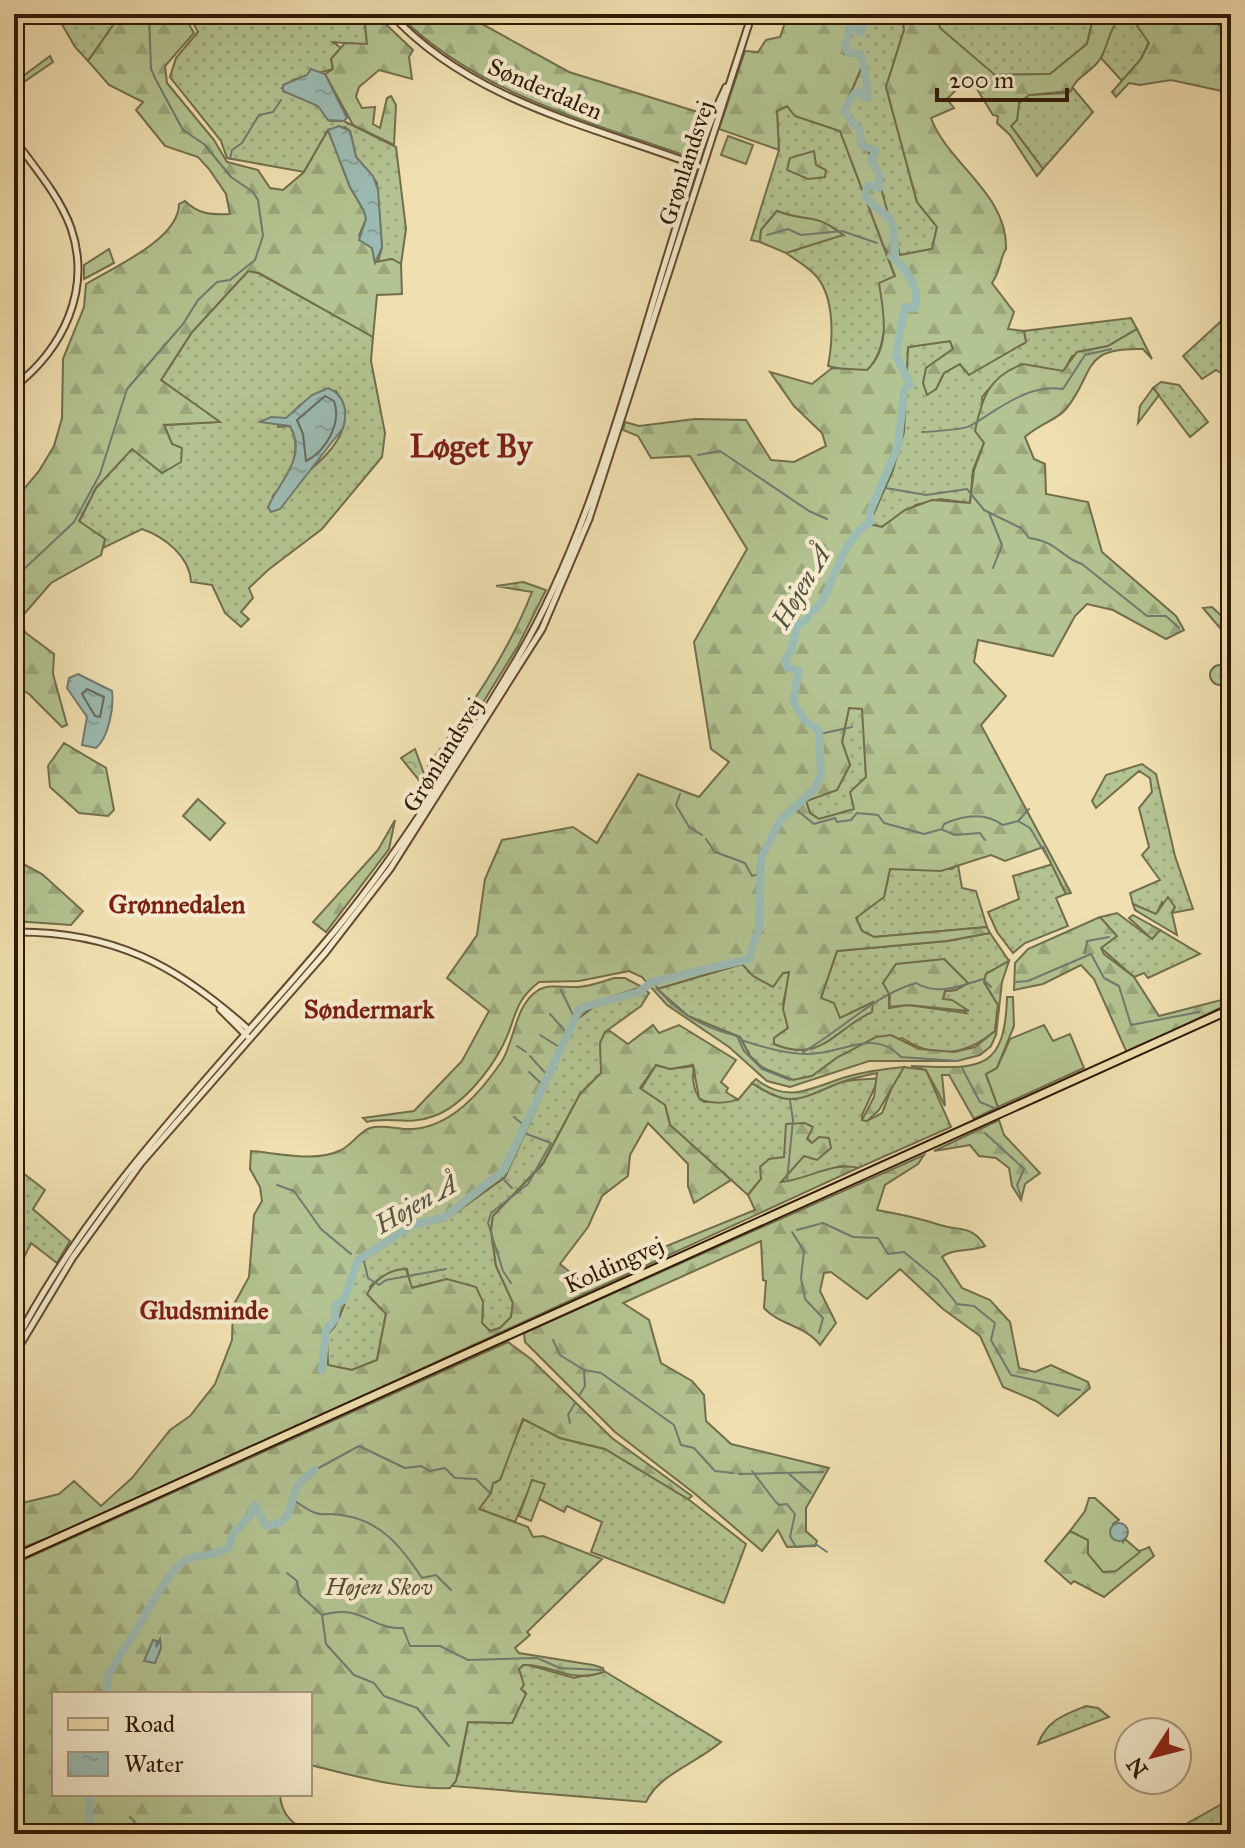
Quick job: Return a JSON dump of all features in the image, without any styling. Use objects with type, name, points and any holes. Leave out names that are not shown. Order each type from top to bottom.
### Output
[{"type":"main road","name":"Koldingvej","points":[[14,1558],[1231,1009]]},
{"type":"street","name":"Sønderdalen","points":[[391,14],[452,67],[494,90],[699,167]]},
{"type":"street","name":"Grønlandsvej","points":[[14,1355],[73,1257],[115,1197],[163,1135],[329,938],[385,865],[498,689],[543,612],[583,515],[699,167],[713,114],[731,80],[752,14]]},
{"type":"street","points":[[14,139],[64,214],[78,267],[72,310],[58,340],[14,387]]},
{"type":"street","points":[[14,932],[76,935],[130,949],[170,969],[214,1002],[249,1034]]},
{"type":"street","name":"Grønlandsvej","points":[[14,1345],[68,1253],[114,1187],[249,1034]]},
{"type":"green space","points":[[56,14],[121,14],[88,61],[75,47]]},
{"type":"green space","points":[[121,14],[183,14],[194,33],[165,66],[167,83],[214,140],[227,162],[258,170],[270,188],[283,190],[304,172],[328,130],[350,187],[364,211],[366,219],[359,236],[372,248],[375,262],[392,259],[401,264],[402,294],[377,295],[373,337],[259,273],[248,271],[192,332],[161,380],[220,422],[164,425],[172,444],[182,448],[181,462],[162,473],[132,449],[96,488],[79,521],[105,539],[101,555],[51,583],[18,621],[26,633],[54,654],[53,674],[67,725],[62,727],[29,694],[14,685],[14,501],[39,471],[54,446],[62,418],[63,359],[84,307],[86,284],[157,240],[176,217],[179,204],[185,201],[205,213],[230,214],[226,194],[198,157],[165,146],[136,110],[143,102],[109,85],[88,61]]},
{"type":"green space","points":[[188,14],[364,14],[367,45],[333,42],[341,48],[331,59],[333,69],[293,80],[282,88],[318,106],[330,121],[344,121],[396,147],[406,229],[401,264],[392,259],[378,262],[382,247],[377,183],[356,157],[350,131],[345,127],[328,130],[304,172],[227,158],[221,141],[170,77],[176,58],[198,32]]},
{"type":"green space","points":[[364,14],[375,14],[413,50],[409,57],[412,79],[379,70],[359,87],[356,97],[362,108],[375,107],[373,124],[380,128],[387,98],[391,96],[396,105],[394,145],[353,125],[325,74],[333,69],[331,59],[345,43],[367,44]]},
{"type":"green space","points":[[398,14],[464,14],[569,72],[704,114],[689,157],[573,117],[497,84],[428,41]]},
{"type":"green space","points":[[788,14],[862,14],[860,30],[852,25],[847,28],[844,54],[856,54],[863,64],[842,113],[864,141],[872,160],[900,255],[932,249],[937,227],[917,202],[886,87],[904,30],[902,14],[937,14],[940,28],[995,75],[1050,74],[1087,44],[1094,14],[1205,14],[1211,23],[1231,27],[1231,93],[1171,80],[1140,85],[1129,83],[1116,97],[1112,92],[1141,59],[1149,43],[1133,20],[1118,20],[1101,57],[1071,91],[1029,95],[1019,103],[1017,120],[1011,126],[1043,169],[1037,176],[1010,135],[997,123],[998,116],[993,115],[972,81],[956,77],[949,81],[956,90],[947,99],[954,108],[931,118],[939,135],[998,212],[1006,249],[992,283],[1014,312],[1008,329],[1024,331],[1026,342],[969,375],[960,364],[944,373],[936,389],[927,395],[923,383],[926,368],[953,349],[950,341],[908,347],[904,432],[893,470],[869,524],[882,527],[905,510],[932,500],[970,503],[974,470],[984,443],[975,431],[984,399],[994,382],[1023,364],[1063,371],[1077,352],[1108,346],[1137,329],[1152,359],[1143,349],[1123,349],[1099,357],[1066,409],[1025,437],[1034,459],[1045,464],[1046,494],[1088,502],[1102,552],[1176,616],[1184,630],[1166,639],[1113,610],[1087,604],[1075,616],[1053,656],[978,640],[974,662],[1006,696],[981,725],[1071,893],[1066,894],[1043,847],[1005,861],[991,855],[941,871],[890,869],[884,897],[856,918],[862,931],[874,937],[987,927],[990,933],[947,941],[837,951],[821,998],[834,1003],[840,1018],[873,1002],[872,1012],[826,1042],[804,1050],[774,1044],[774,1038],[788,1028],[783,1009],[789,972],[783,973],[773,987],[753,976],[742,964],[657,989],[688,1016],[740,1037],[750,1056],[763,1068],[793,1080],[812,1076],[838,1057],[876,1037],[891,1035],[919,1049],[954,1052],[975,1047],[995,1031],[998,1005],[984,982],[986,974],[1009,961],[1002,982],[996,1035],[991,1046],[980,1055],[957,1061],[869,1061],[790,1087],[767,1081],[729,1047],[667,1005],[642,977],[629,971],[579,981],[539,982],[519,1004],[491,1066],[465,1096],[444,1111],[425,1119],[367,1122],[363,1118],[414,1111],[462,1061],[489,1011],[447,978],[477,935],[485,879],[502,840],[573,827],[597,843],[638,774],[699,797],[729,762],[711,749],[694,642],[747,549],[690,456],[651,458],[638,436],[623,430],[625,422],[639,426],[695,419],[746,420],[771,460],[794,462],[826,446],[822,433],[794,406],[770,372],[812,384],[832,368],[867,370],[875,361],[883,339],[884,316],[879,283],[895,276],[840,131],[795,116],[787,106],[777,111],[779,150],[719,129],[745,51],[758,52],[766,40],[780,37]],"holes":[[[849,708],[862,709],[866,777],[850,792],[854,809],[819,819],[810,813],[806,801],[837,790],[850,765],[842,742]]]},
{"type":"green space","points":[[862,14],[902,14],[904,30],[886,87],[917,202],[937,227],[932,249],[900,255],[876,173],[842,113],[863,64],[843,54],[847,28],[858,26]]},
{"type":"green space","points":[[937,14],[1094,14],[1087,44],[1050,74],[994,75],[939,28]]},
{"type":"green space","points":[[1205,14],[1231,14],[1231,27],[1210,23]]},
{"type":"green space","points":[[1127,18],[1138,25],[1149,42],[1141,59],[1122,81],[1101,58],[1112,28]]},
{"type":"green space","points":[[50,56],[53,62],[15,88],[14,83]]},
{"type":"green space","points":[[1073,88],[1093,112],[1043,169],[1011,126],[1017,120],[1019,103],[1029,95],[1068,93]]},
{"type":"green space","points":[[787,106],[795,116],[840,131],[895,277],[880,350],[867,370],[855,372],[828,366],[830,308],[823,286],[814,273],[786,253],[842,234],[817,220],[777,211],[761,230],[760,242],[751,240],[779,150],[777,111]]},
{"type":"green space","points":[[728,136],[753,145],[746,164],[721,155]]},
{"type":"green space","points":[[814,151],[816,165],[826,170],[825,177],[808,179],[787,170],[790,158]]},
{"type":"green space","points":[[777,211],[817,220],[843,235],[786,253],[760,242],[761,230]]},
{"type":"green space","points":[[109,249],[114,263],[84,279],[84,265]]},
{"type":"green space","points":[[248,271],[258,273],[373,337],[371,361],[385,433],[382,457],[322,529],[249,588],[253,598],[241,612],[249,619],[241,627],[225,613],[212,585],[191,582],[181,556],[159,537],[142,529],[103,548],[105,539],[79,522],[96,488],[132,448],[162,473],[172,444],[164,425],[219,422],[161,380],[192,332]],"holes":[[[336,391],[344,407],[344,423],[328,453],[272,497],[289,473],[295,454],[294,435],[290,426],[278,427],[280,418],[286,419],[300,405]]]},
{"type":"green space","points":[[1231,312],[1231,379],[1216,370],[1202,379],[1183,356]]},
{"type":"green space","points":[[1131,318],[1137,329],[1108,346],[1072,356],[1064,371],[1016,367],[986,392],[982,397],[984,443],[973,470],[970,503],[940,499],[916,505],[881,527],[869,524],[893,470],[908,347],[950,341],[953,349],[926,368],[936,389],[944,373],[960,364],[964,370],[1025,343],[1024,331]]},
{"type":"green space","points":[[1161,382],[1179,385],[1208,422],[1190,437],[1153,388]]},
{"type":"green space","points":[[1153,388],[1159,395],[1138,423],[1140,406]]},
{"type":"green space","points":[[523,582],[546,590],[518,646],[438,775],[428,766],[499,660],[532,592],[496,586]]},
{"type":"green space","points":[[1212,607],[1231,625],[1231,641],[1203,608]]},
{"type":"green space","points":[[1220,665],[1227,668],[1230,675],[1227,682],[1220,685],[1213,682],[1210,675],[1213,668]]},
{"type":"green space","points":[[849,707],[863,709],[866,777],[855,810],[819,819],[810,813],[806,801],[837,790],[850,765],[842,742]]},
{"type":"green space","points":[[64,743],[106,768],[114,810],[108,816],[79,813],[50,787],[48,766]]},
{"type":"green space","points":[[415,749],[427,782],[423,785],[401,758]]},
{"type":"green space","points":[[1142,764],[1156,774],[1175,856],[1193,909],[1172,913],[1162,902],[1156,915],[1133,904],[1130,893],[1160,880],[1142,855],[1149,847],[1139,808],[1152,792],[1150,778],[1139,771],[1096,808],[1092,801],[1106,775]]},
{"type":"green space","points":[[198,799],[225,823],[210,840],[183,816]]},
{"type":"green space","points":[[395,820],[389,849],[326,932],[313,922],[378,850]]},
{"type":"green space","points":[[14,859],[42,874],[83,911],[71,925],[14,921]]},
{"type":"green space","points":[[1053,864],[1066,894],[1056,898],[1068,926],[1025,943],[1013,953],[997,932],[988,912],[1019,899],[1013,876]]},
{"type":"green space","points":[[958,865],[962,888],[976,891],[987,927],[874,937],[862,931],[856,922],[859,913],[884,897],[890,869],[952,869]]},
{"type":"green space","points":[[1168,897],[1175,907],[1172,913],[1177,935],[1135,910],[1133,904],[1156,914]]},
{"type":"green space","points":[[1117,913],[1152,939],[1160,930],[1200,954],[1148,978],[1144,973],[1134,977],[1101,948],[1116,936],[1100,917]]},
{"type":"green space","points":[[1133,915],[1160,930],[1152,939],[1129,918]]},
{"type":"green space","points":[[1100,917],[1117,936],[1101,948],[1104,954],[1134,977],[1159,1016],[1221,1000],[1226,1005],[1127,1053],[1094,979],[1081,965],[1043,984],[1014,990],[1015,963],[1028,949]]},
{"type":"green space","points":[[990,933],[1009,961],[986,974],[984,982],[998,1005],[995,1031],[973,1045],[950,1052],[926,1050],[902,1038],[838,1057],[812,1076],[793,1080],[763,1069],[750,1056],[740,1037],[688,1016],[657,989],[742,964],[771,986],[783,973],[790,972],[783,1004],[788,1028],[774,1038],[774,1044],[804,1050],[826,1042],[872,1011],[840,1018],[821,998],[837,951],[947,941]],"holes":[[[944,959],[968,983],[956,990],[945,991],[943,999],[955,1003],[966,1013],[908,1005],[889,1008],[889,994]]]},
{"type":"green space","points":[[944,959],[968,983],[956,990],[945,991],[943,999],[952,1000],[969,1011],[908,1005],[889,1007],[890,996],[883,983],[896,964]]},
{"type":"green space","points":[[625,978],[642,987],[604,999],[576,1020],[505,1177],[445,1220],[413,1227],[357,1264],[346,1301],[335,1326],[327,1335],[328,1365],[352,1370],[377,1360],[386,1314],[367,1294],[379,1279],[394,1271],[406,1269],[412,1288],[447,1279],[476,1287],[483,1302],[482,1323],[490,1331],[500,1328],[511,1317],[513,1303],[496,1266],[491,1230],[493,1216],[543,1164],[580,1094],[601,1073],[600,1043],[605,1032],[610,1031],[628,1044],[653,1025],[659,1033],[679,1025],[736,1060],[721,1082],[728,1088],[726,1092],[737,1099],[733,1101],[712,1102],[699,1098],[693,1065],[670,1069],[656,1065],[640,1088],[665,1105],[670,1125],[731,1180],[694,1203],[688,1186],[688,1164],[648,1123],[630,1155],[628,1176],[602,1196],[588,1227],[560,1264],[581,1281],[755,1210],[748,1195],[761,1179],[760,1167],[769,1159],[784,1157],[786,1124],[805,1123],[813,1127],[807,1139],[812,1143],[819,1137],[829,1138],[831,1148],[817,1160],[804,1156],[781,1182],[839,1167],[858,1168],[91,1521],[14,1551],[14,1505],[59,1494],[74,1481],[101,1506],[132,1478],[170,1430],[190,1416],[215,1384],[232,1340],[233,1306],[249,1277],[254,1215],[262,1201],[260,1187],[250,1169],[251,1151],[320,1156],[345,1148],[370,1128],[413,1129],[440,1121],[464,1106],[494,1073],[506,1052],[524,1005],[537,991],[552,986],[587,986]]},
{"type":"green space","points":[[642,987],[649,993],[641,1006],[605,1032],[601,1073],[580,1094],[543,1163],[493,1216],[491,1230],[496,1266],[513,1303],[511,1317],[500,1328],[490,1331],[482,1323],[483,1308],[447,1279],[411,1288],[407,1269],[379,1279],[370,1287],[386,1313],[377,1360],[352,1370],[327,1365],[327,1335],[335,1326],[346,1301],[357,1264],[414,1227],[445,1220],[505,1177],[576,1020],[604,999]]},
{"type":"green space","points":[[1007,997],[1013,997],[1014,1026],[997,1068],[986,1075],[998,1107],[974,1119],[949,1075],[942,1075],[945,1106],[926,1070],[911,1066],[953,1067],[983,1062],[993,1054],[1000,1041]]},
{"type":"green space","points":[[1044,1025],[1053,1041],[1070,1034],[1084,1068],[998,1107],[986,1074],[997,1068],[1010,1039]]},
{"type":"green space","points":[[656,1065],[670,1069],[694,1066],[694,1086],[704,1102],[738,1100],[752,1083],[776,1096],[794,1099],[840,1082],[879,1078],[862,1115],[862,1120],[867,1121],[882,1113],[897,1074],[904,1067],[926,1070],[951,1127],[858,1168],[840,1166],[803,1181],[780,1183],[812,1143],[807,1138],[812,1127],[784,1158],[769,1159],[761,1167],[761,1179],[748,1195],[670,1125],[665,1105],[641,1089]]},
{"type":"green space","points":[[904,1067],[879,1110],[867,1121],[862,1120],[874,1097],[877,1073],[793,1099],[775,1096],[752,1083],[756,1079],[779,1091],[801,1092],[861,1073]]},
{"type":"green space","points":[[999,1120],[1004,1135],[1040,1173],[1025,1184],[1021,1200],[1012,1186],[1009,1168],[996,1158],[979,1156],[970,1145],[934,1151]]},
{"type":"green space","points":[[924,1155],[918,1164],[885,1185],[877,1210],[965,1230],[980,1239],[985,1246],[951,1252],[942,1257],[962,1288],[990,1300],[1010,1322],[1019,1368],[1035,1372],[1051,1365],[1088,1382],[1090,1388],[1058,1416],[1036,1401],[1003,1387],[980,1336],[943,1309],[900,1269],[867,1299],[831,1272],[824,1273],[820,1291],[836,1323],[820,1345],[807,1333],[764,1308],[766,1281],[763,1280],[761,1241],[623,1303],[649,1320],[661,1363],[692,1381],[704,1395],[706,1421],[731,1444],[829,1468],[806,1508],[806,1531],[817,1541],[815,1546],[787,1547],[778,1530],[762,1551],[615,1432],[525,1342],[524,1333]]},
{"type":"green space","points":[[14,1166],[45,1190],[33,1209],[70,1241],[57,1263],[31,1243],[14,1278]]},
{"type":"green space","name":"Højen Skov","points":[[508,1342],[531,1359],[612,1438],[692,1496],[688,1499],[605,1449],[560,1438],[523,1419],[500,1480],[493,1483],[491,1493],[479,1509],[528,1527],[533,1537],[543,1536],[602,1559],[527,1632],[530,1635],[515,1648],[519,1653],[593,1665],[603,1668],[604,1672],[580,1676],[523,1665],[519,1669],[524,1685],[521,1689],[526,1694],[512,1723],[468,1722],[456,1781],[450,1788],[397,1785],[312,1766],[312,1692],[52,1692],[52,1796],[280,1796],[283,1810],[292,1821],[319,1834],[14,1834],[14,1564]]},
{"type":"green space","points":[[524,1418],[560,1438],[605,1449],[688,1499],[746,1544],[724,1603],[591,1552],[602,1522],[567,1506],[564,1512],[539,1499],[544,1485],[533,1480],[515,1522],[479,1509],[492,1483],[497,1482]]},
{"type":"green space","points":[[532,1480],[545,1484],[531,1521],[519,1516]]},
{"type":"green space","points":[[1089,1498],[1095,1498],[1119,1520],[1113,1524],[1123,1542],[1125,1539],[1140,1552],[1116,1571],[1103,1572],[1088,1554],[1088,1540],[1070,1531],[1085,1511]]},
{"type":"green space","points":[[1070,1531],[1119,1551],[1140,1551],[1149,1547],[1154,1556],[1104,1597],[1074,1581],[1071,1584],[1045,1561]]},
{"type":"green space","points":[[525,1664],[574,1678],[604,1671],[721,1742],[669,1776],[646,1802],[451,1786],[458,1775],[468,1722],[512,1723],[526,1693],[521,1689],[519,1669]]},
{"type":"green space","points":[[1086,1706],[1098,1708],[1109,1717],[1038,1744],[1051,1724]]},
{"type":"green space","points":[[1231,1799],[1231,1834],[1192,1834],[1188,1823]]},
{"type":"water","points":[[311,69],[325,74],[347,118],[344,121],[328,120],[318,106],[283,91],[283,85],[307,75]]},
{"type":"water","points":[[339,126],[350,131],[356,157],[373,176],[378,190],[382,247],[375,263],[372,248],[359,240],[366,219],[364,211],[350,187],[328,130]]},
{"type":"water","points":[[328,388],[338,395],[344,405],[343,428],[280,509],[271,512],[268,507],[294,459],[295,438],[290,426],[260,422],[271,417],[286,418],[312,395]]},
{"type":"water","points":[[78,674],[112,691],[110,721],[96,748],[82,745],[87,717],[67,688],[69,678]]},
{"type":"water","points":[[1115,1523],[1123,1523],[1128,1532],[1126,1539],[1115,1541],[1110,1536],[1110,1528]]},
{"type":"water","points":[[160,1639],[161,1648],[155,1663],[144,1661],[153,1640],[157,1641],[156,1647]]},
{"type":"waterway","points":[[14,583],[22,571],[74,522],[100,474],[127,389],[183,324],[198,300],[217,282],[230,280],[255,260],[263,236],[258,200],[253,192],[231,177],[204,144],[183,130],[156,80],[151,69],[149,14]]},
{"type":"waterway","name":"Højen Å","points":[[322,1370],[326,1331],[335,1319],[336,1304],[344,1300],[358,1260],[413,1225],[445,1217],[504,1170],[580,1008],[639,992],[652,982],[749,959],[759,928],[761,858],[780,821],[814,789],[821,775],[819,730],[805,721],[793,701],[799,671],[788,668],[785,661],[791,651],[797,626],[820,604],[853,538],[870,522],[870,512],[898,446],[904,390],[910,385],[896,354],[905,307],[915,308],[916,293],[907,272],[891,256],[895,253],[891,221],[870,202],[865,193],[869,185],[879,188],[879,174],[871,160],[876,150],[861,145],[860,131],[844,111],[855,93],[860,92],[865,98],[869,95],[860,54],[848,53],[845,47],[851,26],[861,33],[866,14]]},
{"type":"waterway","points":[[230,159],[232,150],[242,143],[259,115],[273,112],[281,100]]},
{"type":"waterway","points":[[767,235],[788,229],[801,235],[842,231],[877,243]]},
{"type":"waterway","points":[[882,244],[891,256]]},
{"type":"waterway","points":[[922,432],[967,427],[1025,394],[1050,388],[1063,389],[1085,355],[1111,349]]},
{"type":"waterway","points":[[698,455],[720,451],[809,511],[827,519]]},
{"type":"waterway","points":[[880,487],[926,495],[967,489],[984,510],[1021,528],[1029,538],[1047,543],[1082,564],[1147,616],[1166,616],[1179,628]]},
{"type":"waterway","points":[[989,513],[1002,545],[993,568]]},
{"type":"waterway","points":[[820,734],[852,727]]},
{"type":"waterway","points":[[680,794],[676,805],[689,827],[702,835]]},
{"type":"waterway","points":[[793,807],[814,824],[835,818],[837,822],[851,820],[857,813],[878,815],[884,823],[924,834],[967,817],[989,818],[1003,825],[1018,821],[1030,828],[1048,858]]},
{"type":"waterway","points":[[1019,820],[1029,809]]},
{"type":"waterway","points":[[943,830],[955,835],[980,833],[985,840]]},
{"type":"waterway","points":[[706,839],[715,852],[745,863],[752,876],[759,874]]},
{"type":"waterway","points":[[1085,953],[1087,941],[1109,937]]},
{"type":"waterway","points":[[1016,982],[1028,981],[1091,954],[1104,978],[1119,986],[1131,1025],[1199,1012]]},
{"type":"waterway","points":[[803,1052],[886,996],[916,983],[941,989],[983,979],[991,987]]},
{"type":"waterway","points":[[653,982],[679,1010],[700,1023],[737,1036],[744,1051],[762,1069],[790,1080]]},
{"type":"waterway","points":[[561,990],[574,1017]]},
{"type":"waterway","points":[[550,1014],[567,1033]]},
{"type":"waterway","points":[[540,1035],[561,1048]]},
{"type":"waterway","points":[[741,1040],[807,1054],[868,1043],[880,1044],[901,1057],[958,1061]]},
{"type":"waterway","points":[[517,1046],[526,1052]]},
{"type":"waterway","points":[[530,1056],[548,1076]]},
{"type":"waterway","points":[[962,1068],[980,1102],[994,1108]]},
{"type":"waterway","points":[[529,1072],[544,1086]]},
{"type":"waterway","points":[[787,1181],[793,1120],[790,1101]]},
{"type":"waterway","points":[[514,1117],[526,1127]]},
{"type":"waterway","points":[[511,1283],[503,1271],[488,1223],[491,1213],[528,1184],[551,1143],[524,1133]]},
{"type":"waterway","points":[[985,1133],[1024,1169],[1017,1185],[1021,1197]]},
{"type":"waterway","points":[[499,1175],[512,1188]]},
{"type":"waterway","points":[[277,1185],[294,1191],[321,1229],[351,1254]]},
{"type":"waterway","points":[[797,1230],[823,1223],[853,1237],[878,1238],[888,1254],[904,1252],[938,1280],[957,1304],[974,1306],[995,1323],[991,1340],[1011,1375],[1080,1390]]},
{"type":"waterway","points":[[792,1232],[804,1251],[801,1278],[805,1299],[823,1318],[819,1333]]},
{"type":"waterway","points":[[363,1257],[368,1278],[379,1285],[386,1280],[446,1269]]},
{"type":"waterway","points":[[553,1340],[560,1355],[584,1370],[601,1373],[674,1425],[681,1445],[694,1448],[715,1471],[733,1473]]},
{"type":"waterway","points":[[579,1396],[585,1386],[584,1371]]},
{"type":"waterway","points":[[570,1423],[568,1415],[575,1403]]},
{"type":"waterway","points":[[315,1470],[359,1446],[405,1468],[421,1466],[430,1471],[445,1468],[455,1478],[476,1479],[489,1492]]},
{"type":"waterway","name":"Højen Å","points":[[136,1631],[160,1590],[183,1562],[228,1548],[233,1534],[249,1517],[255,1505],[266,1526],[281,1522],[288,1514],[297,1486],[315,1470]]},
{"type":"waterway","points":[[752,1471],[775,1501],[779,1505],[787,1504],[795,1514],[790,1537],[796,1547],[817,1545],[827,1552]]},
{"type":"waterway","points":[[739,1474],[823,1472]]},
{"type":"waterway","points":[[788,1473],[811,1493]]},
{"type":"waterway","points":[[295,1501],[317,1513],[347,1516],[371,1524],[399,1547],[422,1578],[436,1575],[451,1590]]},
{"type":"waterway","points":[[287,1573],[297,1581],[299,1594],[322,1615],[347,1612],[392,1628],[403,1628],[410,1646],[440,1646],[468,1660],[537,1658],[560,1668],[601,1670]]},
{"type":"waterway","points":[[322,1615],[326,1644],[354,1675],[374,1683],[384,1696],[417,1708],[449,1746]]},
{"type":"waterway","name":"Højen Å","points":[[107,1692],[107,1676],[133,1635]]},
{"type":"waterway","name":"Højen Å","points":[[89,1796],[89,1834]]},
{"type":"waterway","points":[[130,1817],[146,1834]]},
{"type":"district","name":"Løget By","points":[[471,446]]},
{"type":"district","name":"Grønnedalen","points":[[177,904]]},
{"type":"district","name":"Søndermark","points":[[369,1009]]},
{"type":"district","name":"Gludsminde","points":[[204,1310]]}]
